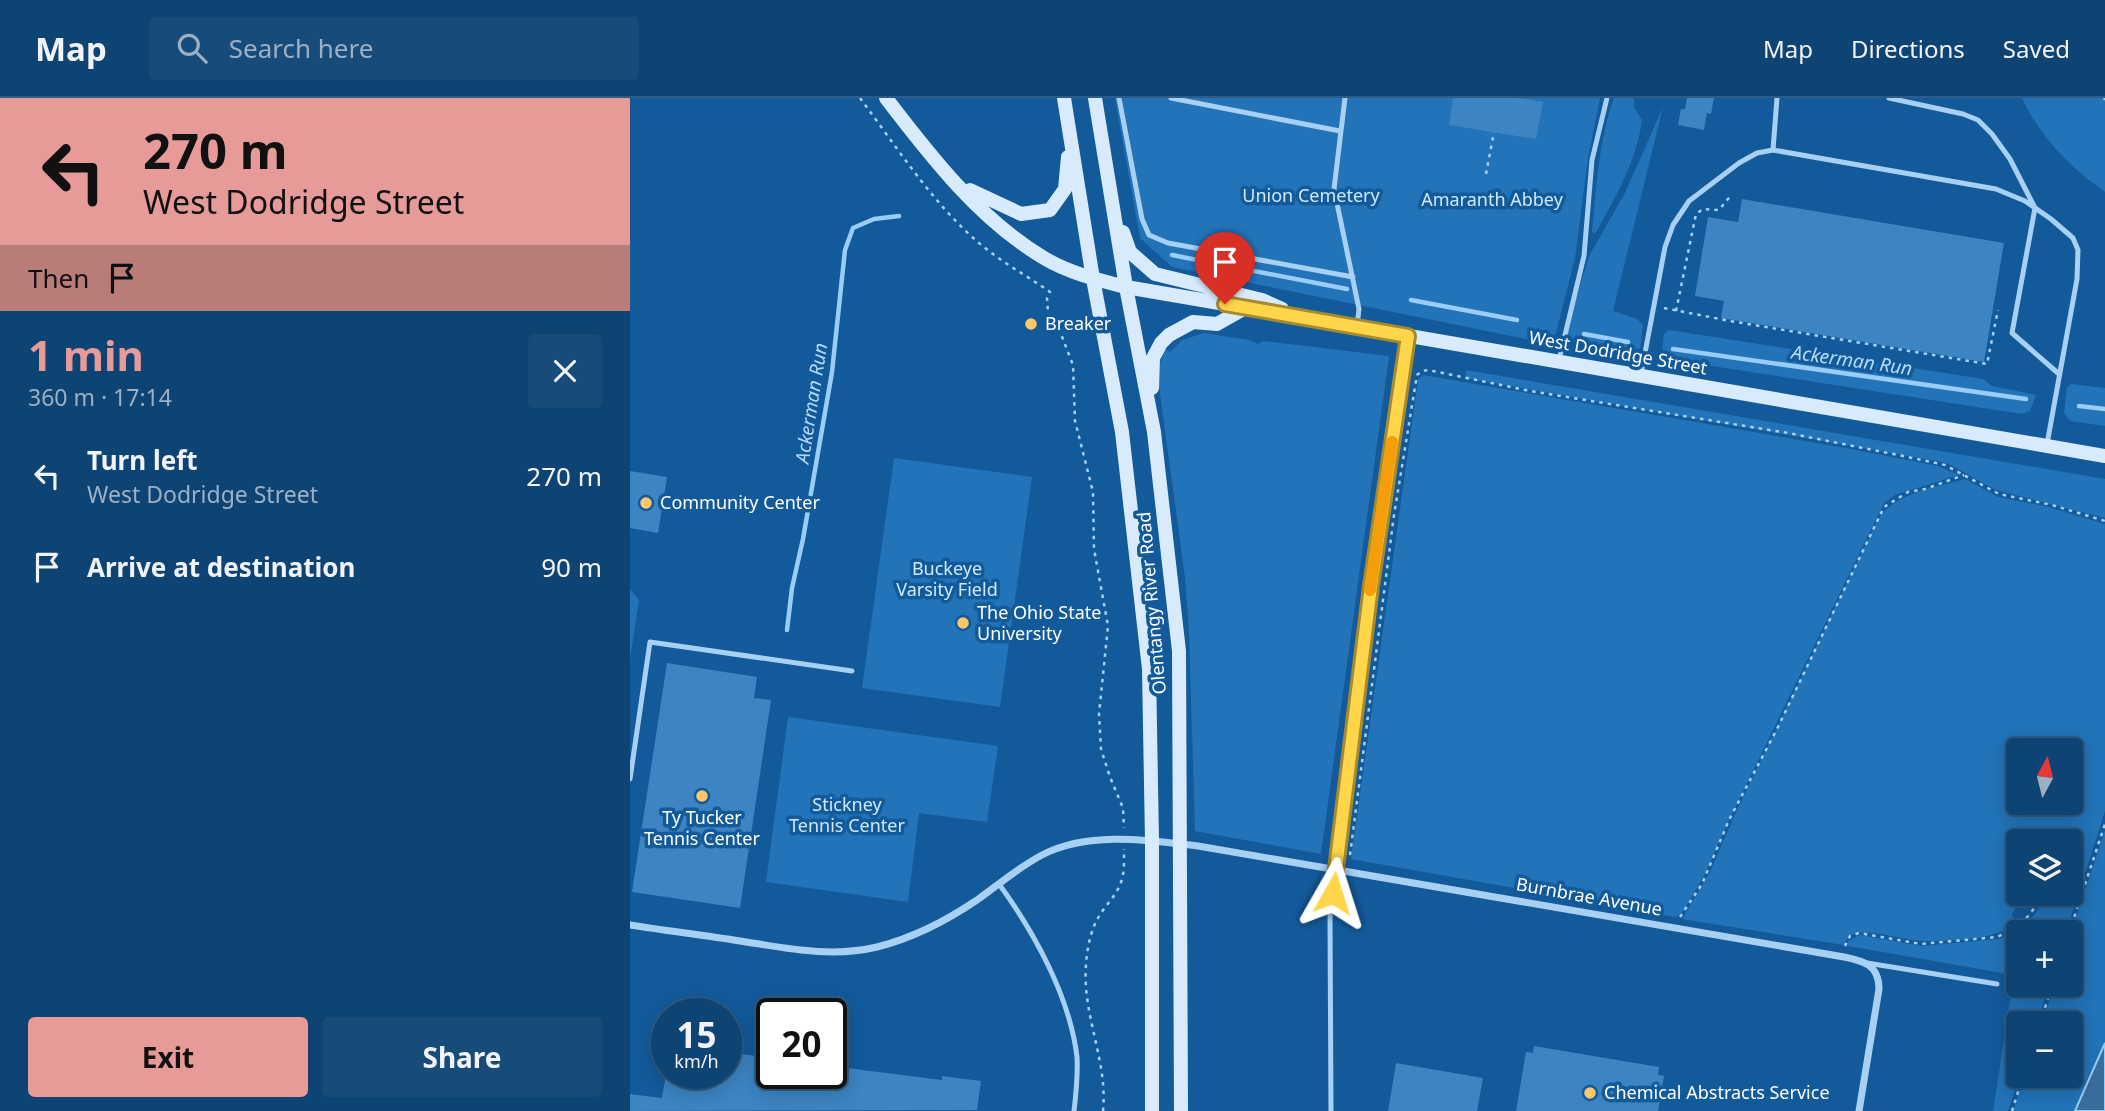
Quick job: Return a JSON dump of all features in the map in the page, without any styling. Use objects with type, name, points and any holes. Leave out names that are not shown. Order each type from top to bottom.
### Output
[{"type":"main road","name":"West Dodridge Street","points":[[886,98],[924,148],[1002,228],[1045,259],[1093,279],[1356,328],[2105,456]]},
{"type":"main road","name":"Olentangy River Road","points":[[1064,98],[1093,279],[1122,432],[1149,670],[1152,1111]]},
{"type":"main road","name":"Olentangy River Road","points":[[1095,98],[1126,287],[1154,432],[1179,651],[1181,1111]]},
{"type":"main road","points":[[956,183],[1021,214],[1050,210],[1065,189],[1069,131]]},
{"type":"main road","points":[[1113,211],[1130,252],[1155,274],[1262,300],[1299,317]]},
{"type":"main road","points":[[1154,432],[1152,368],[1153,358],[1161,343],[1178,329],[1193,322],[1217,324],[1247,307]]},
{"type":"street","name":"Burnbrae Avenue","points":[[630,925],[810,951],[855,951],[917,935],[975,901],[1041,855],[1078,843],[1124,840],[1180,844],[1335,869],[1867,963]]},
{"type":"street","points":[[1859,1111],[1879,989],[1877,974],[1867,963]]},
{"type":"lane","points":[[1119,98],[1142,219],[1149,235],[1168,243],[1353,277]]},
{"type":"lane","points":[[1171,98],[1340,131]]},
{"type":"lane","points":[[1212,98],[1213,107]]},
{"type":"lane","points":[[1345,98],[1334,189],[1359,309],[1356,328]]},
{"type":"lane","points":[[1559,363],[1584,256],[1592,160],[1607,98]]},
{"type":"lane","points":[[1889,98],[1919,101],[1978,120],[1993,134],[2010,159],[2035,208],[2012,333],[2059,374]]},
{"type":"lane","points":[[1773,150],[1777,99]]},
{"type":"lane","points":[[1640,377],[1665,247],[1673,225],[1689,201],[1739,163],[1757,153],[1773,150],[1996,190],[2025,201],[2073,238],[2078,250],[2077,279],[2046,446]]},
{"type":"lane","points":[[1331,1111],[1331,918],[1335,869],[1371,586],[1408,336]]},
{"type":"lane","points":[[630,779],[650,642],[852,671]]},
{"type":"lane","points":[[999,884],[1016,907],[1065,1002],[1077,1058],[1074,1111]]},
{"type":"lane","points":[[1867,963],[1997,984]]},
{"type":"path","points":[[860,98],[935,200],[956,222],[999,260],[1050,292],[1047,298],[1048,312],[1061,334],[1073,365],[1075,421],[1093,492],[1094,550],[1108,626],[1099,714],[1101,749],[1124,808],[1123,877],[1091,935],[1086,968],[1088,1010],[1102,1069],[1103,1111]]},
{"type":"path","points":[[1486,173],[1494,132]]},
{"type":"path","points":[[1676,311],[1696,214],[1703,209],[1714,212],[1720,210],[1732,194]]},
{"type":"path","points":[[1654,303],[1668,310],[1987,364],[1998,310]]},
{"type":"path","points":[[1350,855],[1394,515],[1417,375],[1422,371],[1840,443],[1945,465],[1998,494],[2105,521]]},
{"type":"path","points":[[1671,928],[1684,914],[1702,884],[1729,820],[1777,729],[1884,506],[1908,492],[1926,489],[1965,475]]},
{"type":"path","points":[[2083,892],[2105,824]]},
{"type":"path","points":[[1844,957],[1847,940],[1853,934],[1921,944],[1997,937],[2019,927],[2036,906]]},
{"type":"path","points":[[2012,1111],[2019,1088]]},
{"type":"green space","name":"Union Cemetery","points":[[1115,98],[1600,98],[1588,158],[1575,258],[1554,341],[1546,343],[1172,267],[1140,238]]},
{"type":"green space","points":[[1614,98],[1634,98],[1634,107],[1642,120],[1630,164],[1595,234],[1592,232],[1599,164]]},
{"type":"green space","points":[[2022,98],[2105,98],[2105,192],[2057,150],[2038,126]]},
{"type":"green space","points":[[1663,107],[1613,311],[1637,319],[1643,325],[1640,348],[1635,351],[1566,339],[1572,310],[1590,254],[1625,193]]},
{"type":"green space","points":[[1669,330],[1983,379],[1992,386],[2036,395],[2030,411],[2022,414],[1686,362],[1662,354],[1664,334]]},
{"type":"green space","points":[[1204,333],[1249,340],[1258,344],[1263,341],[1389,356],[1321,854],[1195,831],[1185,578],[1158,369],[1165,349],[1170,352],[1182,340]]},
{"type":"green space","points":[[1466,370],[2105,479],[2105,518],[1996,490],[1949,464],[1937,461],[1465,378]]},
{"type":"green space","points":[[1423,375],[1846,448],[1938,466],[1959,475],[1895,495],[1884,503],[1705,874],[1682,913],[1675,917],[1351,859],[1418,380]]},
{"type":"green space","points":[[2071,384],[2105,388],[2105,426],[2070,421],[2064,413],[2067,388]]},
{"type":"green space","name":"Buckeye Varsity Field","points":[[894,458],[1032,477],[1000,707],[862,688]]},
{"type":"green space","points":[[1965,479],[1998,497],[2045,506],[2105,524],[2105,811],[2083,879],[2083,829],[2006,829],[2006,906],[2016,906],[2012,914],[2014,920],[2006,920],[2004,931],[1958,940],[1923,941],[1863,933],[1848,937],[1844,945],[1682,919],[1710,872],[1735,814],[1878,519],[1895,503],[1929,488]]},
{"type":"green space","points":[[630,589],[639,600],[630,659]]},
{"type":"green space","name":"Stickney Tennis Center","points":[[788,717],[998,746],[987,822],[919,813],[908,902],[766,882]]},
{"type":"green space","points":[[2105,830],[2105,1043],[2075,1111],[2013,1111],[2020,1088],[2083,1088],[2083,1011],[2046,1011],[2050,997],[2083,997],[2083,920],[2075,920],[2080,906],[2083,906],[2083,897]]},
{"type":"green space","points":[[2040,906],[2074,906],[2070,920],[2030,920]]},
{"type":"green space","points":[[1860,935],[1921,946],[2000,939],[2006,936],[2006,974],[1848,946],[1848,941]]},
{"type":"green space","points":[[2011,997],[2045,997],[2041,1011],[2008,1011]]},
{"type":"green space","points":[[2006,1027],[2006,1088],[2016,1088],[2008,1111],[1993,1111]]},
{"type":"shaded area","points":[[2105,1043],[2105,1111],[2075,1111]]},
{"type":"building","name":"Amaranth Abbey","points":[[1453,98],[1519,98],[1543,102],[1536,139],[1449,125]]},
{"type":"building","points":[[1687,98],[1714,98],[1711,114],[1707,113],[1704,130],[1678,125],[1681,109],[1685,109]]},
{"type":"building","points":[[1742,199],[2004,243],[1984,362],[1721,318],[1724,301],[1695,296],[1708,217],[1738,222]]},
{"type":"building","name":"Community Center","points":[[630,471],[667,477],[658,533],[630,528]]},
{"type":"building","name":"Ty Tucker Tennis Center","points":[[667,663],[757,677],[754,698],[771,700],[740,908],[632,892]]},
{"type":"building","name":"Chemical Abstracts Service","points":[[1534,1046],[1659,1067],[1658,1075],[1664,1076],[1658,1111],[1516,1111],[1526,1052],[1533,1053]]},
{"type":"building","points":[[742,1054],[756,1056],[756,1089],[847,1089],[847,1068],[942,1080],[942,1076],[981,1081],[977,1110],[630,1111],[630,1094],[662,1098],[664,1089],[742,1089]]},
{"type":"building","points":[[1396,1063],[1483,1078],[1477,1111],[1388,1111]]},
{"type":"waterway","name":"Ackerman Run","points":[[787,630],[792,588],[832,372],[845,250],[853,228],[874,219],[899,216]]},
{"type":"waterway","name":"Ackerman Run","points":[[1172,255],[1347,289]]},
{"type":"waterway","name":"Ackerman Run","points":[[1411,300],[1517,320]]},
{"type":"waterway","name":"Ackerman Run","points":[[1584,334],[1628,342]]},
{"type":"waterway","name":"Ackerman Run","points":[[1673,349],[2026,399]]},
{"type":"waterway","name":"Ackerman Run","points":[[2079,406],[2105,409]]},
{"type":"slow traffic","points":[[1370,590],[1392,442]]},
{"type":"place","name":"Breaker","points":[[1031,324]]},
{"type":"place","name":"Community Center","points":[[646,503]]},
{"type":"place","name":"The Ohio State University","points":[[963,623]]},
{"type":"place","name":"Ty Tucker Tennis Center","points":[[702,796]]},
{"type":"place","name":"Chemical Abstracts Service","points":[[1590,1093]]},
{"type":"route","points":[[1225,304],[1408,336],[1371,586],[1333,893]]}]
